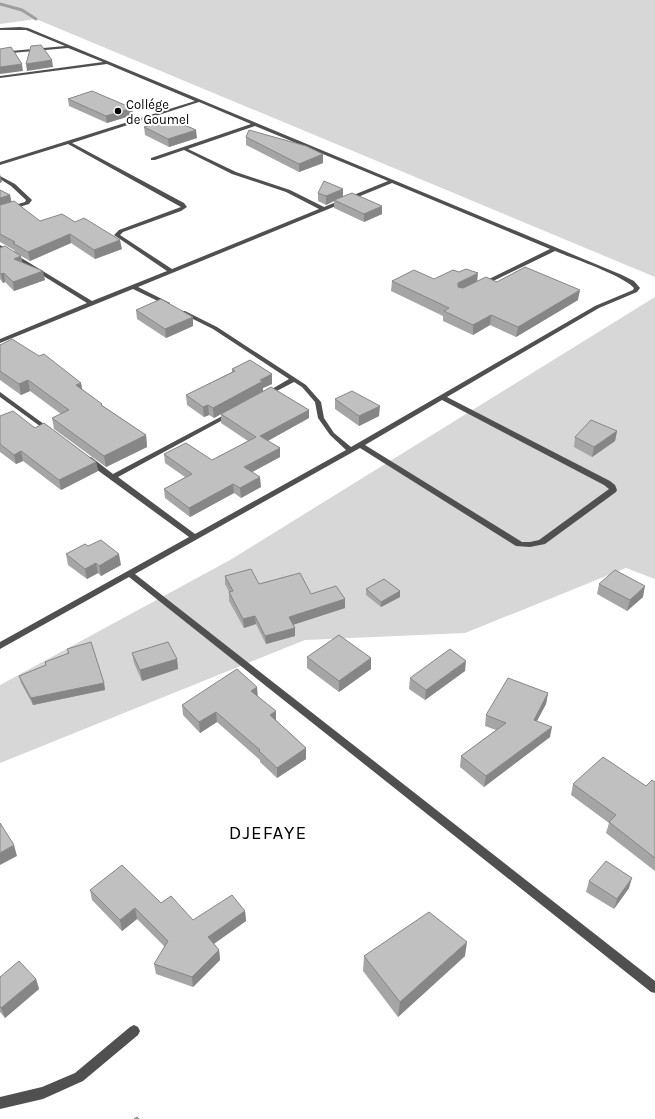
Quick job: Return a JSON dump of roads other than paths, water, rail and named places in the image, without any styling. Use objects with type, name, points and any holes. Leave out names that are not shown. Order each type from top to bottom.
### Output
[{"type":"street","points":[[0,29],[27,29],[620,276],[636,285],[637,288],[634,291],[597,307],[360,445],[0,646]]},
{"type":"street","points":[[0,53],[69,47]]},
{"type":"street","points":[[0,77],[106,63]]},
{"type":"street","points":[[0,164],[199,101]]},
{"type":"street","points":[[152,159],[255,124]]},
{"type":"street","points":[[69,143],[182,204],[184,207],[179,210],[121,231],[117,235],[171,271]]},
{"type":"street","points":[[185,149],[234,174],[288,191],[324,209]]},
{"type":"street","points":[[0,177],[13,185],[29,200],[27,203],[0,211]]},
{"type":"street","points":[[0,341],[392,181]]},
{"type":"street","points":[[0,247],[91,304]]},
{"type":"street","points":[[474,289],[554,249]]},
{"type":"street","points":[[133,287],[215,328],[295,379],[304,386],[318,402],[321,418],[332,434],[350,450]]},
{"type":"street","points":[[260,398],[295,379]]},
{"type":"street","points":[[0,394],[56,435]]},
{"type":"street","points":[[360,445],[519,544],[524,545],[542,542],[613,490],[607,484],[442,397]]},
{"type":"street","points":[[113,477],[239,409]]},
{"type":"street","points":[[82,454],[194,537]]},
{"type":"street","points":[[129,573],[655,988]]},
{"type":"street","points":[[0,1103],[43,1094],[79,1076],[134,1031]]},
{"type":"waterway","points":[[0,4],[22,10],[36,19]]},
{"type":"place","name":"Collége de Goumel","points":[[118,111]]},
{"type":"district","name":"DJEFAYE","points":[[268,832]]}]
